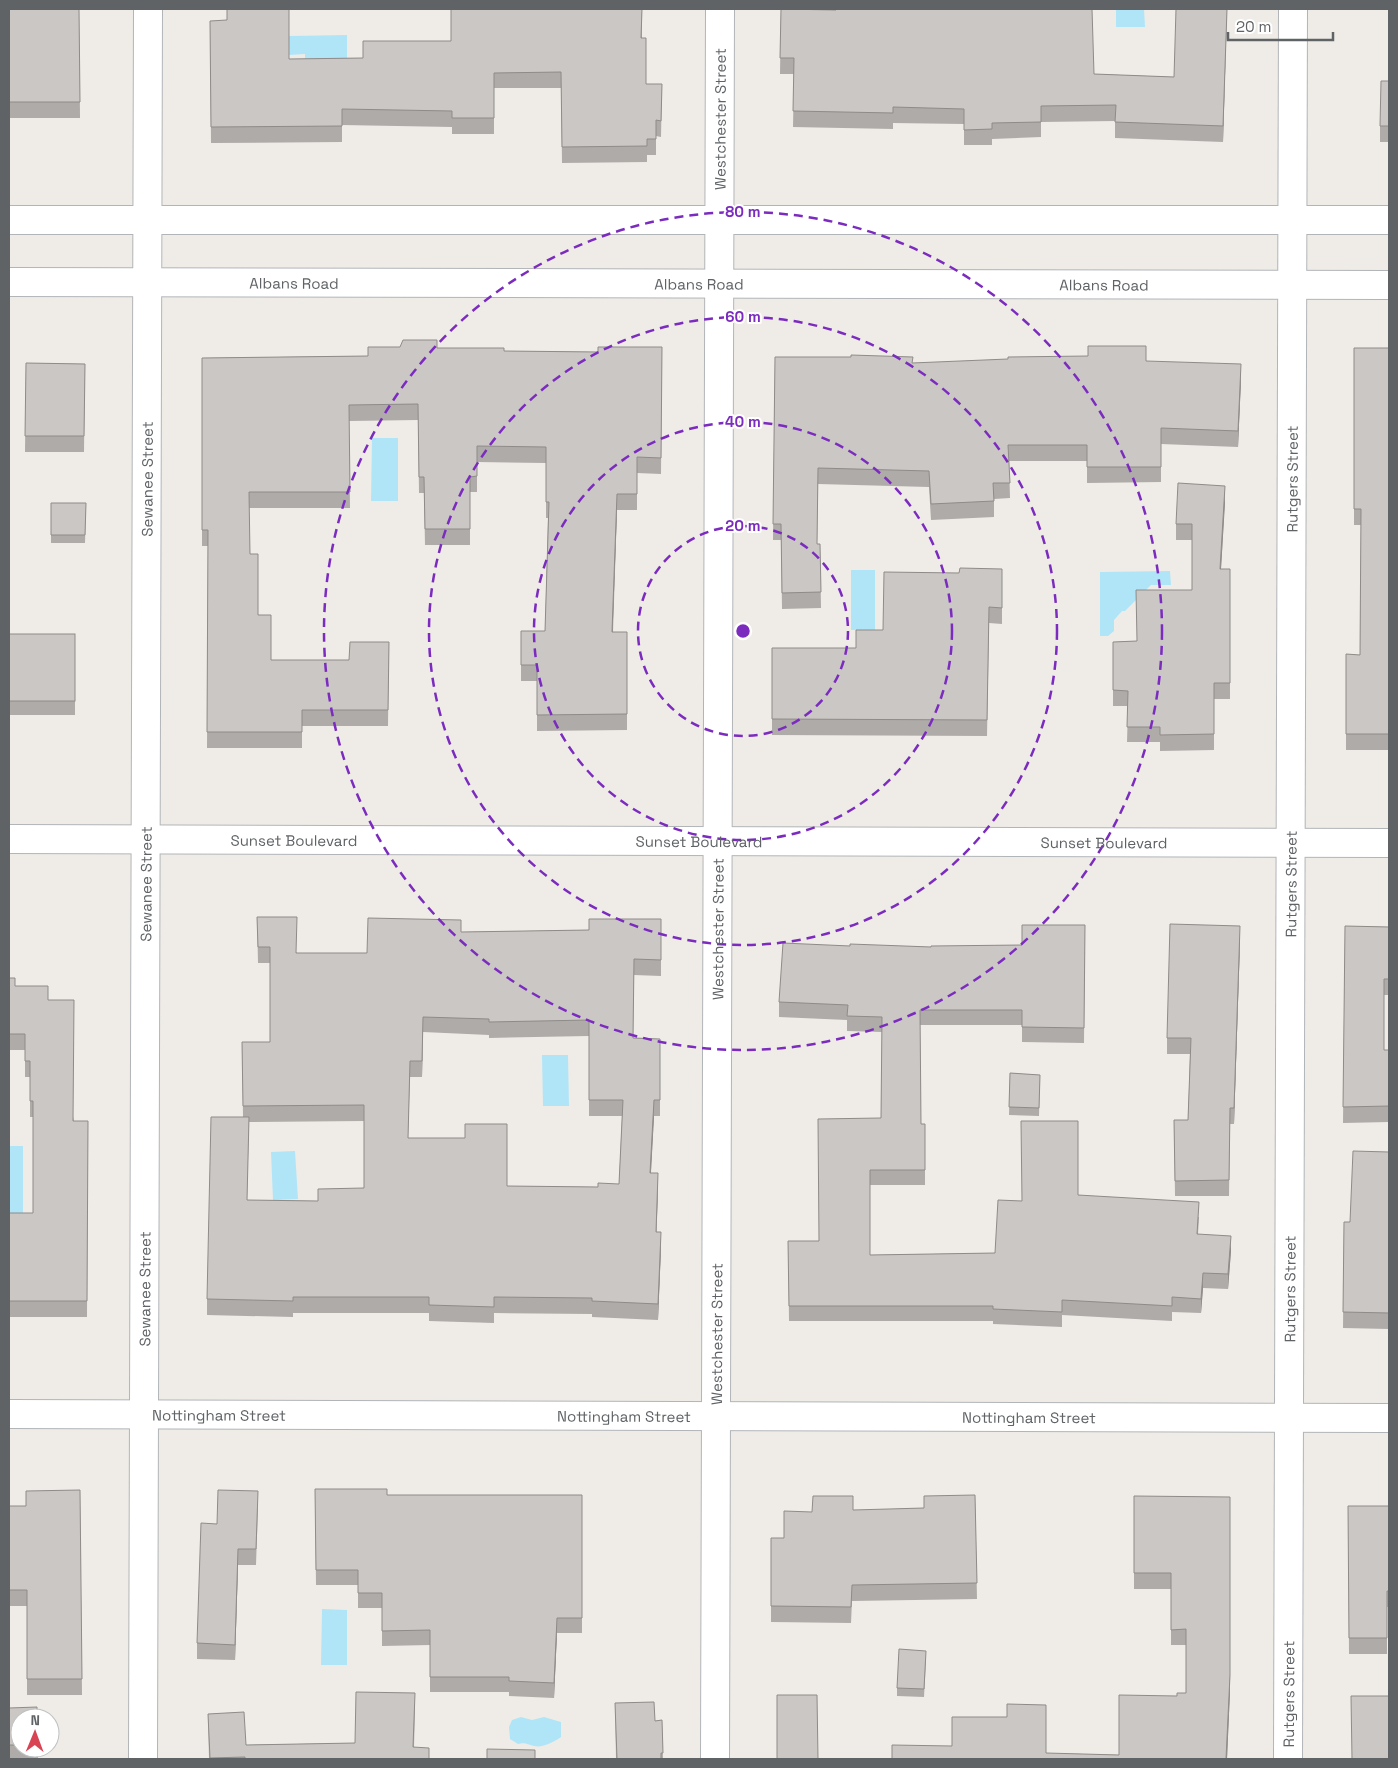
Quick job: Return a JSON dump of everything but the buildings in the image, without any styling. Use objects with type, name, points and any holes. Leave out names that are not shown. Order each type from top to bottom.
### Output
[{"type":"street","name":"Sewanee Street","points":[[143,1759],[148,9]]},
{"type":"street","name":"Westchester Street","points":[[715,1759],[720,9]]},
{"type":"street","name":"Rutgers Street","points":[[1288,1759],[1292,9]]},
{"type":"street","points":[[9,220],[1389,220]]},
{"type":"street","name":"Albans Road","points":[[9,282],[1389,285]]},
{"type":"street","name":"Sunset Boulevard","points":[[9,839],[1389,843]]},
{"type":"street","name":"Nottingham Street","points":[[9,1414],[1389,1418]]},
{"type":"water","points":[[1116,9],[1144,9],[1145,27],[1116,27]]},
{"type":"water","points":[[347,35],[347,62],[305,62],[305,54],[289,55],[289,36]]},
{"type":"water","points":[[372,438],[398,438],[398,501],[371,501]]},
{"type":"water","points":[[851,570],[875,570],[875,630],[851,630]]},
{"type":"water","points":[[1170,571],[1171,585],[1151,585],[1114,620],[1114,631],[1108,636],[1100,636],[1100,572]]},
{"type":"water","points":[[542,1055],[568,1055],[569,1106],[543,1106]]},
{"type":"water","points":[[9,1146],[23,1146],[23,1215],[9,1215]]},
{"type":"water","points":[[295,1151],[298,1199],[273,1200],[271,1152]]},
{"type":"water","points":[[322,1609],[347,1610],[347,1665],[321,1665]]},
{"type":"water","points":[[521,1717],[532,1720],[544,1717],[561,1722],[561,1737],[552,1743],[541,1746],[524,1743],[518,1744],[510,1739],[509,1727],[512,1720]]}]
